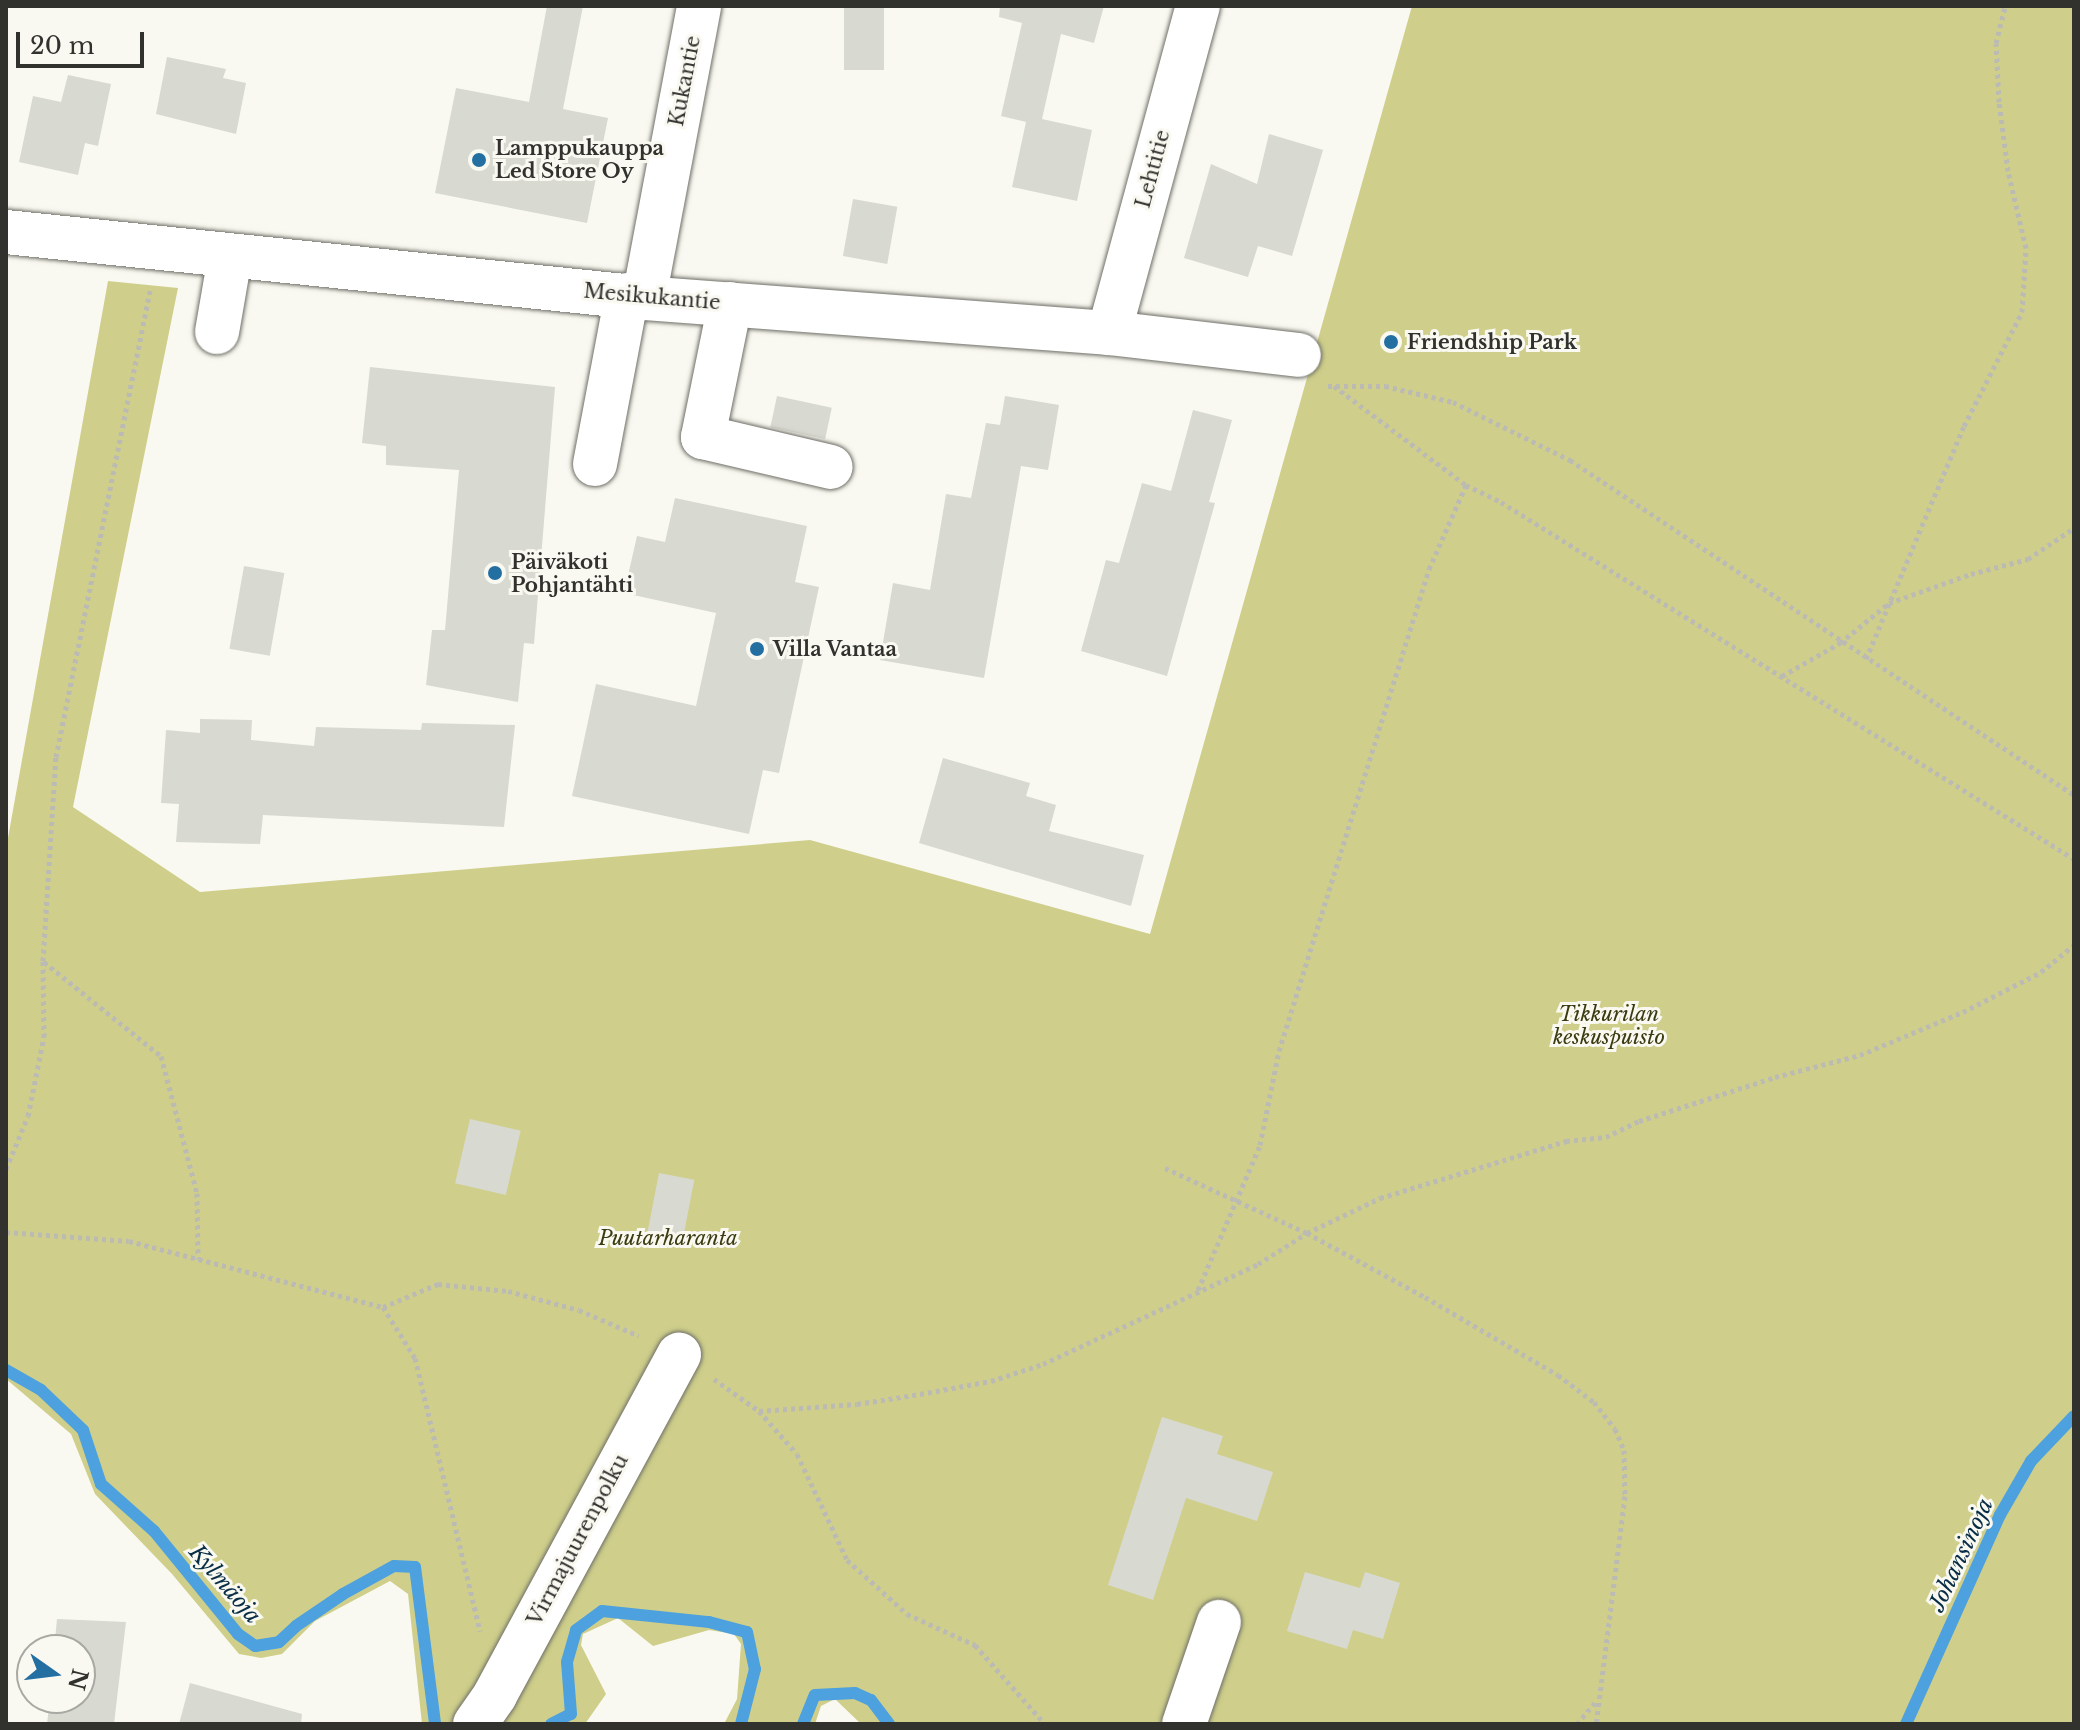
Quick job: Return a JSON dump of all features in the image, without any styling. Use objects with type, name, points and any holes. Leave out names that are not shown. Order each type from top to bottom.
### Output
[{"type":"street","name":"Kukantie","points":[[595,464],[636,297],[699,6]]},
{"type":"street","name":"Lehtitie","points":[[1109,333],[1198,6]]},
{"type":"street","name":"Mesikukantie","points":[[6,232],[636,297],[1109,333],[1310,370]]},
{"type":"street","points":[[217,332],[230,257]]},
{"type":"street","points":[[730,304],[703,437],[831,467]]},
{"type":"street","name":"Virmajuurenpolku","points":[[485,1709],[580,1504],[679,1354]]},
{"type":"street","points":[[1184,1724],[1219,1622]]},
{"type":"path","points":[[1866,659],[1964,426],[2022,312],[2026,248],[2008,171],[1999,102],[1996,43],[2005,6]]},
{"type":"path","points":[[6,1169],[28,1116],[44,1037],[43,961],[56,757],[152,278]]},
{"type":"path","points":[[1310,370],[1466,485],[1501,502],[2074,859]]},
{"type":"path","points":[[1334,386],[1385,386],[1453,402],[1570,460],[1840,643],[2074,795]]},
{"type":"path","points":[[1198,1291],[1260,1145],[1279,1051],[1429,569],[1466,485]]},
{"type":"path","points":[[1782,676],[1840,643],[1889,603],[1971,574],[2028,559],[2074,528]]},
{"type":"path","points":[[759,1411],[857,1404],[991,1381],[1043,1364],[1258,1264],[1307,1233],[1380,1198],[1566,1141],[1606,1137],[1639,1121],[1775,1077],[1860,1055],[1963,1012],[2041,972],[2074,945]]},
{"type":"path","points":[[43,961],[161,1056],[197,1193],[198,1260]]},
{"type":"path","points":[[1165,1168],[1307,1233],[1558,1375],[1594,1402],[1615,1429],[1624,1450],[1625,1496],[1596,1724]]},
{"type":"path","points":[[6,1232],[129,1241],[383,1307],[438,1284],[508,1291],[579,1310],[679,1354],[759,1411],[797,1454],[847,1560],[907,1614],[975,1645],[1045,1724]]},
{"type":"path","points":[[383,1307],[415,1358],[485,1709]]},
{"type":"path","points":[[1577,1724],[1599,1698]]},
{"type":"green space","points":[[1412,6],[2074,6],[2074,1724],[861,1724],[835,1699],[821,1706],[815,1724],[724,1724],[737,1699],[741,1644],[734,1634],[709,1630],[653,1646],[618,1618],[583,1634],[581,1645],[606,1694],[585,1724],[422,1724],[408,1594],[390,1581],[315,1621],[282,1654],[261,1658],[239,1654],[172,1574],[95,1494],[71,1434],[6,1379],[6,849],[108,281],[178,288],[73,807],[200,892],[810,840],[1150,934]]},
{"type":"building","points":[[547,6],[583,6],[563,109],[608,118],[587,223],[435,193],[456,88],[529,102]]},
{"type":"building","points":[[844,6],[884,6],[884,70],[844,70]]},
{"type":"building","points":[[1000,6],[1104,6],[1094,43],[1061,34],[1042,119],[1092,130],[1077,201],[1012,187],[1026,122],[1001,116],[1022,23],[999,17]]},
{"type":"building","points":[[167,57],[226,69],[223,78],[246,83],[236,134],[156,114]]},
{"type":"building","points":[[68,75],[111,84],[98,146],[85,143],[78,175],[19,162],[33,96],[61,102]]},
{"type":"building","points":[[1269,134],[1323,150],[1292,256],[1258,246],[1248,277],[1184,258],[1211,164],[1257,184]]},
{"type":"building","points":[[853,199],[897,207],[887,264],[843,256]]},
{"type":"building","points":[[370,367],[555,387],[534,644],[524,643],[518,702],[426,685],[432,630],[445,630],[459,470],[386,465],[386,446],[362,443]]},
{"type":"building","points":[[777,396],[832,408],[825,439],[770,427]]},
{"type":"building","points":[[1005,396],[1059,405],[1048,470],[1021,466],[984,678],[880,660],[893,583],[930,590],[946,494],[971,498],[986,423],[1000,425]]},
{"type":"building","points":[[1193,410],[1232,420],[1209,502],[1215,503],[1167,676],[1081,651],[1106,560],[1119,563],[1142,483],[1171,491]]},
{"type":"building","name":"Villa Vantaa","points":[[675,498],[807,526],[795,582],[819,587],[779,773],[763,770],[749,834],[572,796],[596,684],[696,706],[716,613],[624,593],[637,536],[665,542]]},
{"type":"building","points":[[244,566],[284,573],[270,656],[229,649]]},
{"type":"building","points":[[200,719],[252,720],[251,740],[314,746],[316,727],[421,730],[422,723],[515,725],[504,827],[263,815],[260,844],[176,842],[179,804],[161,803],[166,730],[200,733]]},
{"type":"building","points":[[943,758],[1030,783],[1026,796],[1056,805],[1049,831],[1144,855],[1131,906],[919,843]]},
{"type":"building","points":[[470,1119],[521,1131],[506,1195],[455,1183]]},
{"type":"building","points":[[659,1173],[694,1180],[682,1243],[647,1236]]},
{"type":"building","points":[[1162,1417],[1223,1436],[1217,1454],[1273,1472],[1257,1521],[1186,1498],[1153,1600],[1108,1585]]},
{"type":"building","points":[[1305,1572],[1360,1588],[1365,1572],[1400,1583],[1383,1639],[1353,1630],[1347,1649],[1287,1631]]},
{"type":"building","points":[[57,1619],[126,1622],[114,1724],[47,1724],[48,1714],[96,1714],[96,1634],[56,1634]]},
{"type":"building","points":[[190,1683],[302,1714],[301,1724],[179,1724]]},
{"type":"waterway","name":"Kylmäoja","points":[[6,1370],[41,1390],[83,1430],[101,1484],[154,1531],[238,1634],[255,1646],[279,1642],[296,1626],[343,1594],[394,1566],[415,1567],[435,1724]]},
{"type":"waterway","name":"Johansinoja","points":[[1906,1724],[2000,1515],[2031,1461],[2074,1416]]},
{"type":"waterway","name":"Kylmäoja","points":[[551,1724],[571,1714],[567,1662],[576,1630],[602,1611],[709,1622],[747,1632],[755,1669],[741,1724]]},
{"type":"waterway","name":"Kylmäoja","points":[[803,1724],[815,1695],[855,1693],[871,1700],[889,1724]]},
{"type":"place","name":"Lamppukauppa Led Store Oy","points":[[479,160]]},
{"type":"place","name":"Friendship Park","points":[[1391,342]]},
{"type":"place","name":"Päiväkoti Pohjantähti","points":[[495,573]]},
{"type":"place","name":"Villa Vantaa","points":[[757,649]]},
{"type":"park label","name":"Tikkurilan keskuspuisto","points":[[1609,1026]]},
{"type":"park label","name":"Puutarharanta","points":[[668,1238]]}]
